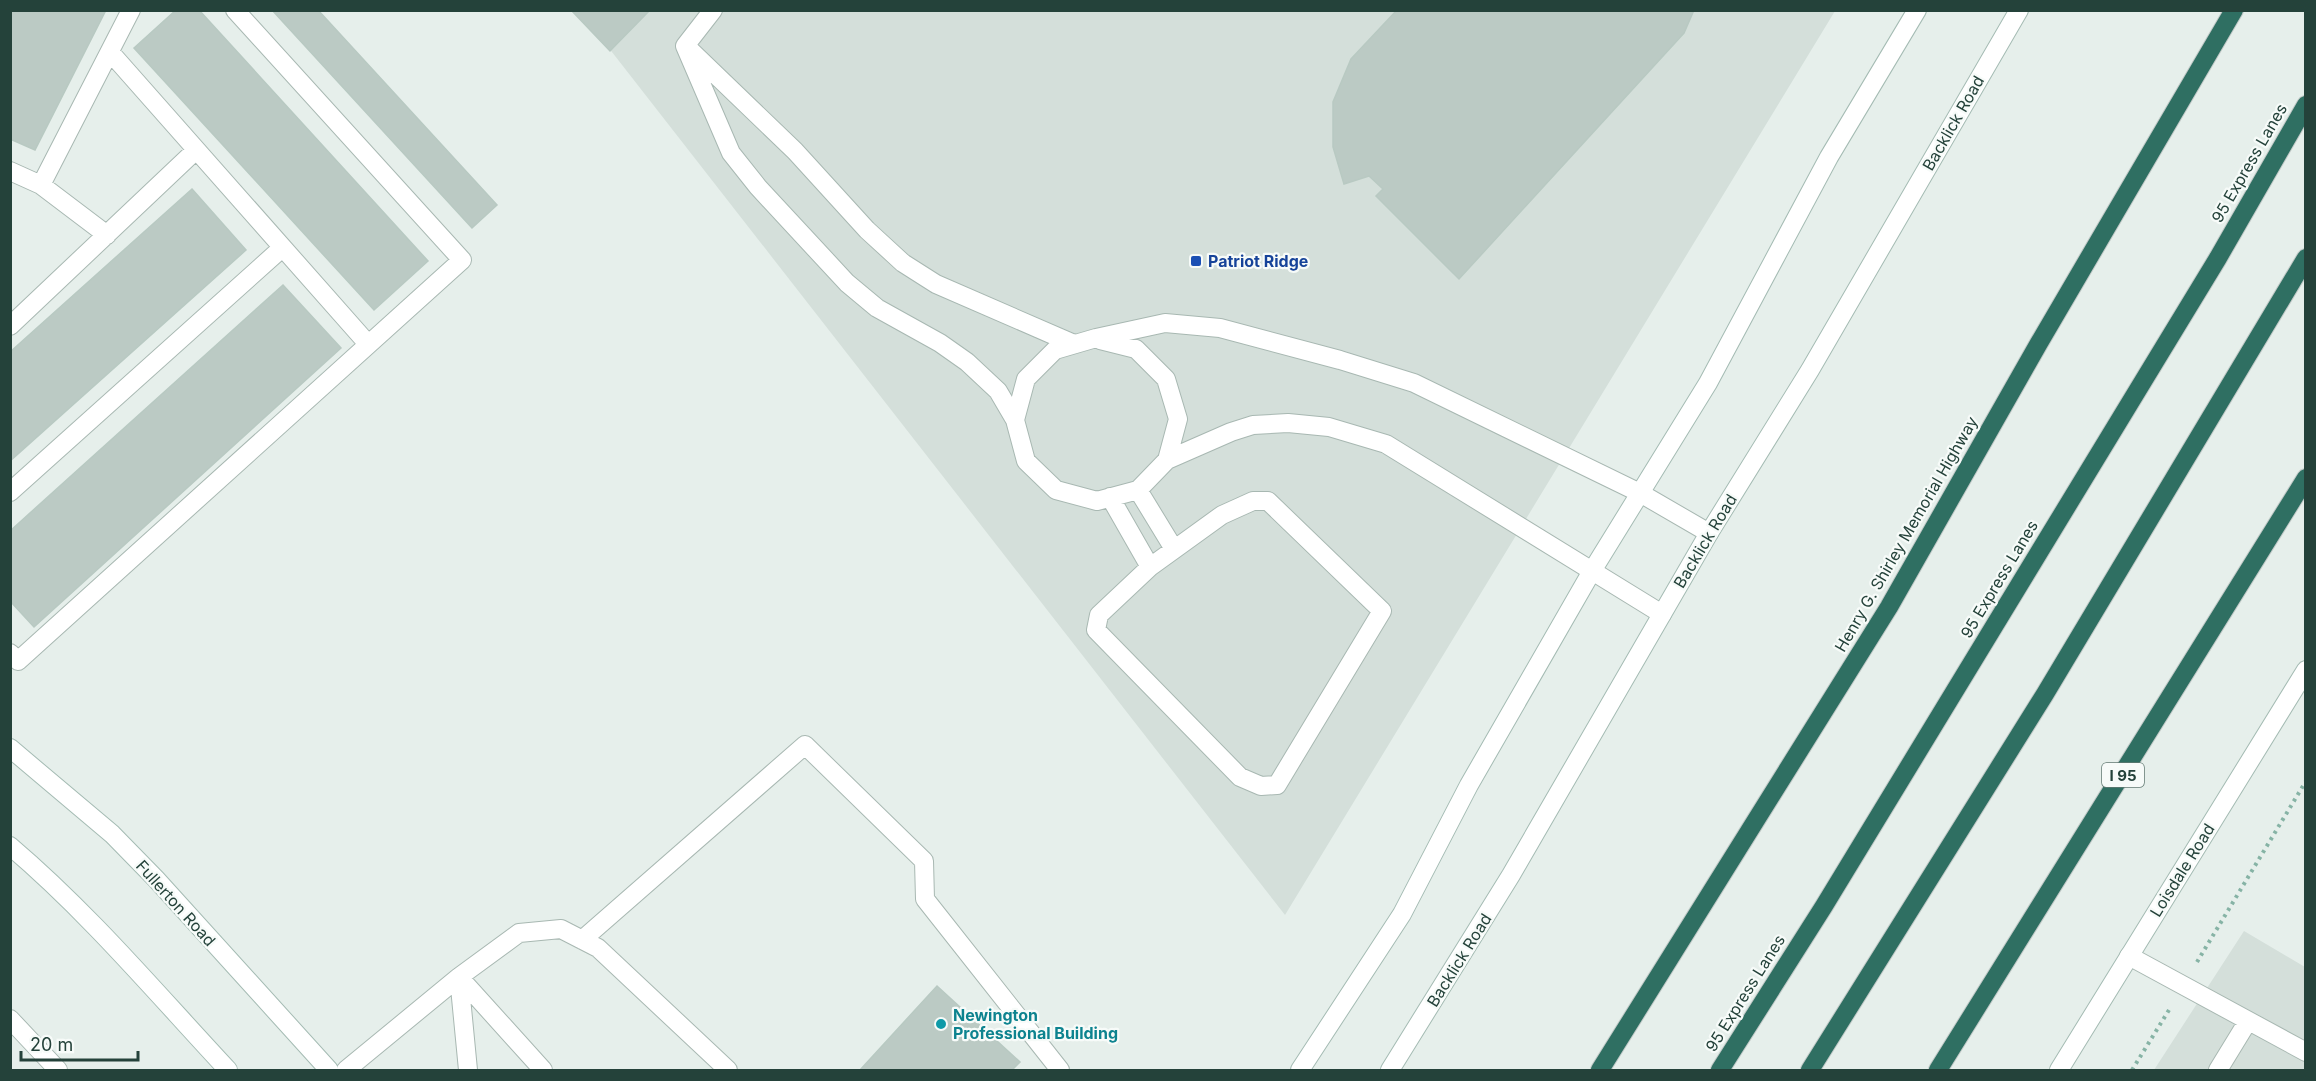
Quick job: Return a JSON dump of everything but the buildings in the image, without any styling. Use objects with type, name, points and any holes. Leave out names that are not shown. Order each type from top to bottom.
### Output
[{"type":"highway","name":"Henry G. Shirley Memorial Highway","points":[[1600,1071],[1889,607],[2045,333],[2234,10]]},
{"type":"highway","name":"95 Express Lanes","points":[[1720,1071],[2212,268],[2306,105]]},
{"type":"highway","points":[[1810,1071],[2045,694],[2306,258]]},
{"type":"highway","name":"I 95","points":[[1938,1071],[2306,478]]},
{"type":"main road","points":[[41,185],[131,10]]},
{"type":"main road","points":[[10,653],[18,661],[462,260],[235,10]]},
{"type":"main road","points":[[685,45],[713,10]]},
{"type":"main road","points":[[1300,1071],[1402,914],[1468,785],[1592,571],[1708,383],[1829,157],[1917,10]]},
{"type":"main road","name":"Backlick Road","points":[[1390,1071],[1511,875],[1709,532],[1809,370],[2019,10]]},
{"type":"main road","points":[[685,45],[795,151],[867,230],[903,263],[936,284],[1074,344]]},
{"type":"main road","points":[[685,45],[731,153],[758,187],[847,284],[877,308],[940,343],[967,362],[998,391],[1015,420],[1026,460],[1056,490],[1097,501],[1138,490],[1167,460],[1230,432],[1253,425],[1288,423],[1329,427],[1386,444],[1662,614]]},
{"type":"main road","points":[[110,52],[368,344]]},
{"type":"main road","points":[[10,326],[196,150]]},
{"type":"main road","points":[[10,171],[41,185],[107,235]]},
{"type":"main road","points":[[10,492],[282,248]]},
{"type":"main road","points":[[1015,420],[1026,379],[1055,350],[1096,338],[1165,323],[1220,328],[1340,360],[1414,383],[1641,493],[1709,532]]},
{"type":"main road","points":[[1096,338],[1136,349],[1166,379],[1178,419],[1167,460]]},
{"type":"main road","points":[[1138,490],[1174,549]]},
{"type":"main road","points":[[1110,497],[1150,567]]},
{"type":"main road","points":[[1253,501],[1268,501],[1382,611],[1277,785],[1261,786],[1240,777],[1096,630],[1099,615],[1150,567],[1174,549],[1222,515],[1253,501]]},
{"type":"main road","name":"Loisdale Road","points":[[2059,1071],[2306,670]]},
{"type":"main road","points":[[582,940],[805,745],[924,861],[926,900],[1060,1071]]},
{"type":"main road","name":"Fullerton Road","points":[[10,748],[112,834],[134,856],[329,1071]]},
{"type":"main road","points":[[10,846],[38,869],[123,954],[228,1071]]},
{"type":"main road","points":[[346,1071],[459,977],[519,933],[561,928],[598,948],[728,1071]]},
{"type":"main road","points":[[2129,956],[2306,1052]]},
{"type":"main road","points":[[459,977],[468,1071]]},
{"type":"main road","points":[[459,977],[543,1071]]},
{"type":"main road","points":[[10,1019],[58,1071]]},
{"type":"main road","points":[[2218,1071],[2248,1021]]},
{"type":"path","points":[[2132,1071],[2306,781]]},
{"type":"shaded area","name":"Patriot Ridge","points":[[580,11],[1835,11],[1285,915]]},
{"type":"shaded area","points":[[2244,931],[2305,967],[2305,1070],[2154,1070]]},
{"type":"place","name":"Patriot Ridge","points":[[1196,261]]},
{"type":"place","name":"Newington Professional Building","points":[[941,1024]]}]
